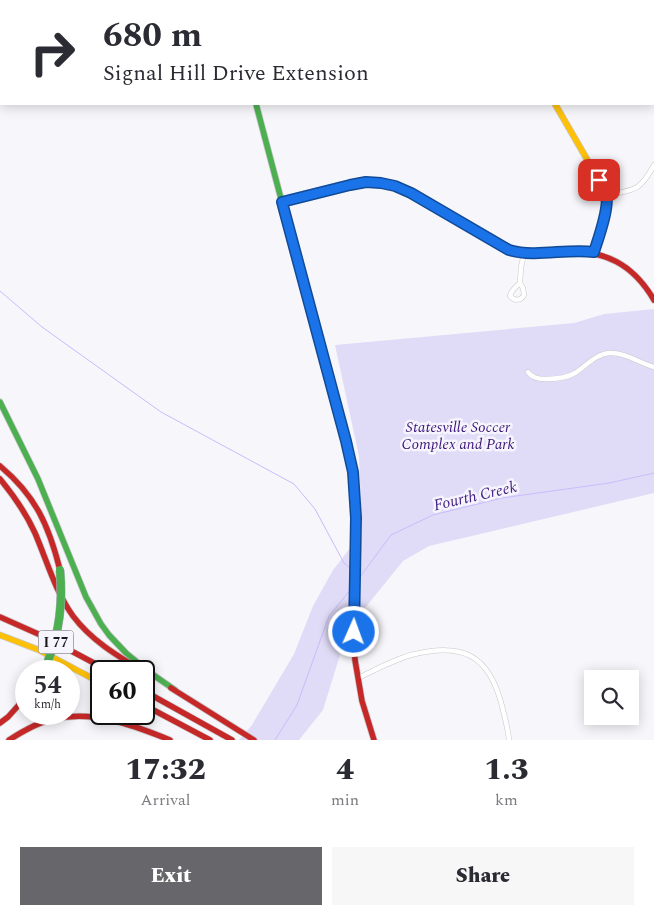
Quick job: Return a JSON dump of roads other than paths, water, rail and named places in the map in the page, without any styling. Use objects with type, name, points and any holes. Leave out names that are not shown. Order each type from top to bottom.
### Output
[{"type":"main road","points":[[256,105],[353,472],[356,518],[355,660],[362,701],[374,740]]},
{"type":"main road","points":[[556,105],[606,194],[604,219],[594,252]]},
{"type":"main road","points":[[282,202],[366,182],[395,186],[411,193],[509,250],[524,254],[566,251],[594,252],[615,260],[641,280],[653,296]]},
{"type":"main road","points":[[0,402],[36,474],[86,597],[101,624],[126,653],[174,690]]},
{"type":"main road","points":[[0,466],[21,484],[43,517],[53,541],[60,570],[62,605],[55,643],[48,660]]},
{"type":"main road","points":[[0,479],[26,514],[52,580],[73,616],[101,646],[124,660]]},
{"type":"main road","name":"I 77","points":[[0,617],[45,637],[90,661]]},
{"type":"main road","name":"I 77","points":[[0,635],[39,650],[90,677]]},
{"type":"main road","points":[[155,679],[254,740]]},
{"type":"main road","points":[[155,697],[232,740]]},
{"type":"main road","points":[[0,723],[15,709]]},
{"type":"main road","points":[[155,711],[210,740]]},
{"type":"main road","points":[[9,740],[30,727],[54,719],[76,716],[126,723],[170,740]]},
{"type":"street","points":[[606,194],[635,189],[654,167]]},
{"type":"street","points":[[520,283],[524,254]]},
{"type":"street","points":[[528,372],[531,376],[540,379],[563,377],[574,373],[606,353],[619,354],[654,367]]},
{"type":"street","points":[[358,678],[410,655],[436,650],[458,651],[470,656],[484,666],[492,679],[499,696],[510,740]]},
{"type":"waterway","points":[[0,291],[42,327],[161,412],[294,484],[315,509],[344,563],[352,570]]},
{"type":"waterway","name":"Fourth Creek","points":[[357,581],[391,535],[433,515],[502,498],[609,483],[654,473]]},
{"type":"waterway","name":"Fourth Creek","points":[[275,740],[297,705],[329,616],[352,588]]},
{"type":"park label","name":"Statesville Soccer Complex and Park","points":[[458,436]]}]
